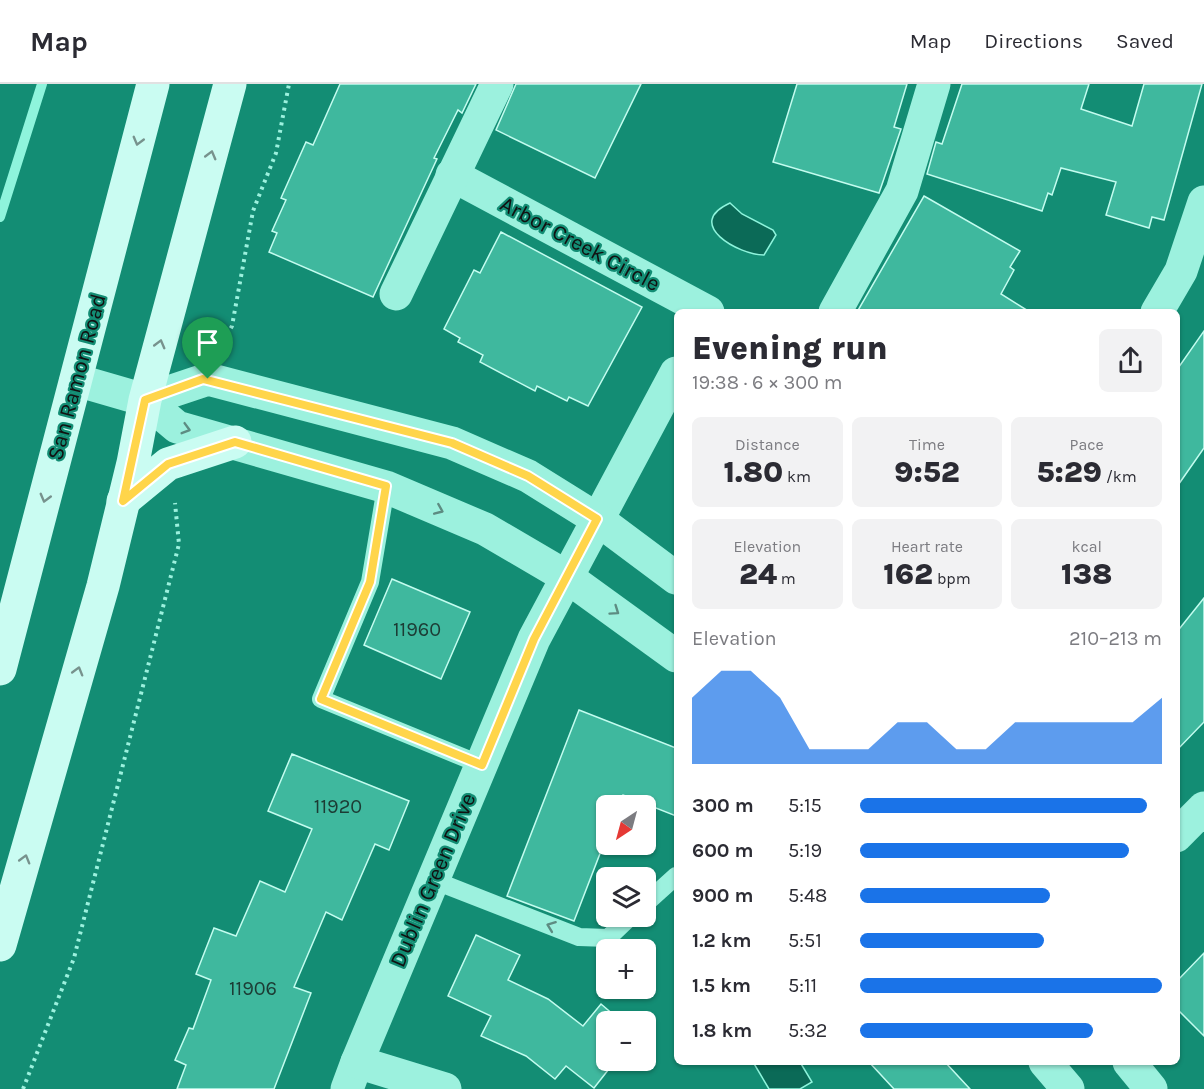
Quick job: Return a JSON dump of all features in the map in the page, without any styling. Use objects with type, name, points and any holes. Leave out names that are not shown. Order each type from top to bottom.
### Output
[{"type":"main road","name":"San Ramon Road","points":[[0,669],[153,84]]},
{"type":"main road","points":[[0,945],[100,597],[145,400],[230,84]]},
{"type":"main road","points":[[123,501],[168,464],[235,442]]},
{"type":"street","points":[[396,294],[497,84]]},
{"type":"street","points":[[837,309],[902,191],[934,84]]},
{"type":"street","name":"Arbor Creek Circle","points":[[452,175],[702,309]]},
{"type":"street","points":[[1159,309],[1181,271],[1204,201]]},
{"type":"street","points":[[597,519],[674,377]]},
{"type":"street","points":[[145,400],[208,379],[452,443],[528,476],[597,519],[674,577]]},
{"type":"street","points":[[76,380],[145,400],[177,427],[386,486],[485,529],[567,578],[674,655]]},
{"type":"street","name":"Dublin Green Drive","points":[[445,1089],[352,1075],[534,639],[597,519]]},
{"type":"street","points":[[1180,832],[1204,808]]},
{"type":"street","points":[[1048,1065],[1068,1089]]},
{"type":"street","points":[[1131,1065],[1151,1089]]},
{"type":"lane","points":[[386,486],[370,582],[321,699],[482,765]]},
{"type":"lane","points":[[656,894],[674,878]]},
{"type":"lane","points":[[433,880],[579,937],[608,938],[620,927]]},
{"type":"path","points":[[232,326],[240,297],[253,211],[276,153],[289,84]]},
{"type":"path","points":[[22,1089],[77,947],[179,544],[175,499]]},
{"type":"water","points":[[730,203],[742,214],[773,230],[776,235],[764,255],[753,254],[730,244],[714,229],[712,220],[717,211]]},
{"type":"water","points":[[755,1065],[802,1065],[812,1082],[800,1089],[769,1089]]},
{"type":"building","points":[[340,84],[476,84],[462,113],[458,110],[434,158],[437,159],[373,297],[269,252],[277,233],[272,231],[286,200],[281,198],[306,142],[313,145]]},
{"type":"building","points":[[516,84],[641,84],[595,178],[496,130]]},
{"type":"building","points":[[797,84],[907,84],[894,127],[901,129],[879,193],[773,162]]},
{"type":"building","points":[[962,84],[1089,84],[1081,109],[1132,126],[1144,84],[1202,84],[1164,220],[1152,217],[1149,228],[1106,215],[1116,182],[1061,168],[1052,195],[1048,193],[1042,211],[927,174],[936,142],[942,144]]},
{"type":"building","points":[[924,196],[1020,251],[1010,267],[1014,270],[1001,294],[1025,309],[859,309]]},
{"type":"building","points":[[501,232],[642,307],[588,406],[569,397],[567,401],[537,386],[535,391],[480,362],[483,355],[458,342],[460,338],[444,329],[474,270],[480,273]]},
{"type":"building","points":[[1204,331],[1204,448],[1180,482],[1180,365]]},
{"type":"building","points":[[392,579],[470,612],[441,679],[364,645]]},
{"type":"building","points":[[1204,598],[1204,722],[1180,747],[1180,628]]},
{"type":"building","points":[[579,710],[674,747],[674,815],[656,808],[656,795],[596,795],[596,855],[599,855],[574,921],[507,896]]},
{"type":"building","points":[[292,754],[409,801],[389,850],[375,844],[342,920],[326,912],[294,987],[311,993],[274,1089],[177,1089],[186,1065],[175,1060],[189,1028],[193,1029],[211,980],[196,974],[214,928],[236,936],[260,881],[285,892],[312,829],[268,811]]},
{"type":"building","points":[[476,935],[520,955],[508,980],[548,999],[583,1026],[601,1004],[609,1011],[596,1011],[596,1071],[607,1071],[594,1088],[566,1066],[555,1079],[526,1056],[481,1036],[491,1016],[448,996]]},
{"type":"building","points":[[1204,953],[1204,1036],[1180,1012],[1180,978]]},
{"type":"building","points":[[872,1065],[948,1065],[970,1089],[894,1089]]},
{"type":"waterway","points":[[0,217],[42,84]]},
{"type":"route","points":[[208,379],[452,443],[528,476],[597,519],[534,639],[482,765],[321,699],[370,582],[386,486],[235,442],[168,464],[123,501],[134,463],[145,400],[208,379]]}]
